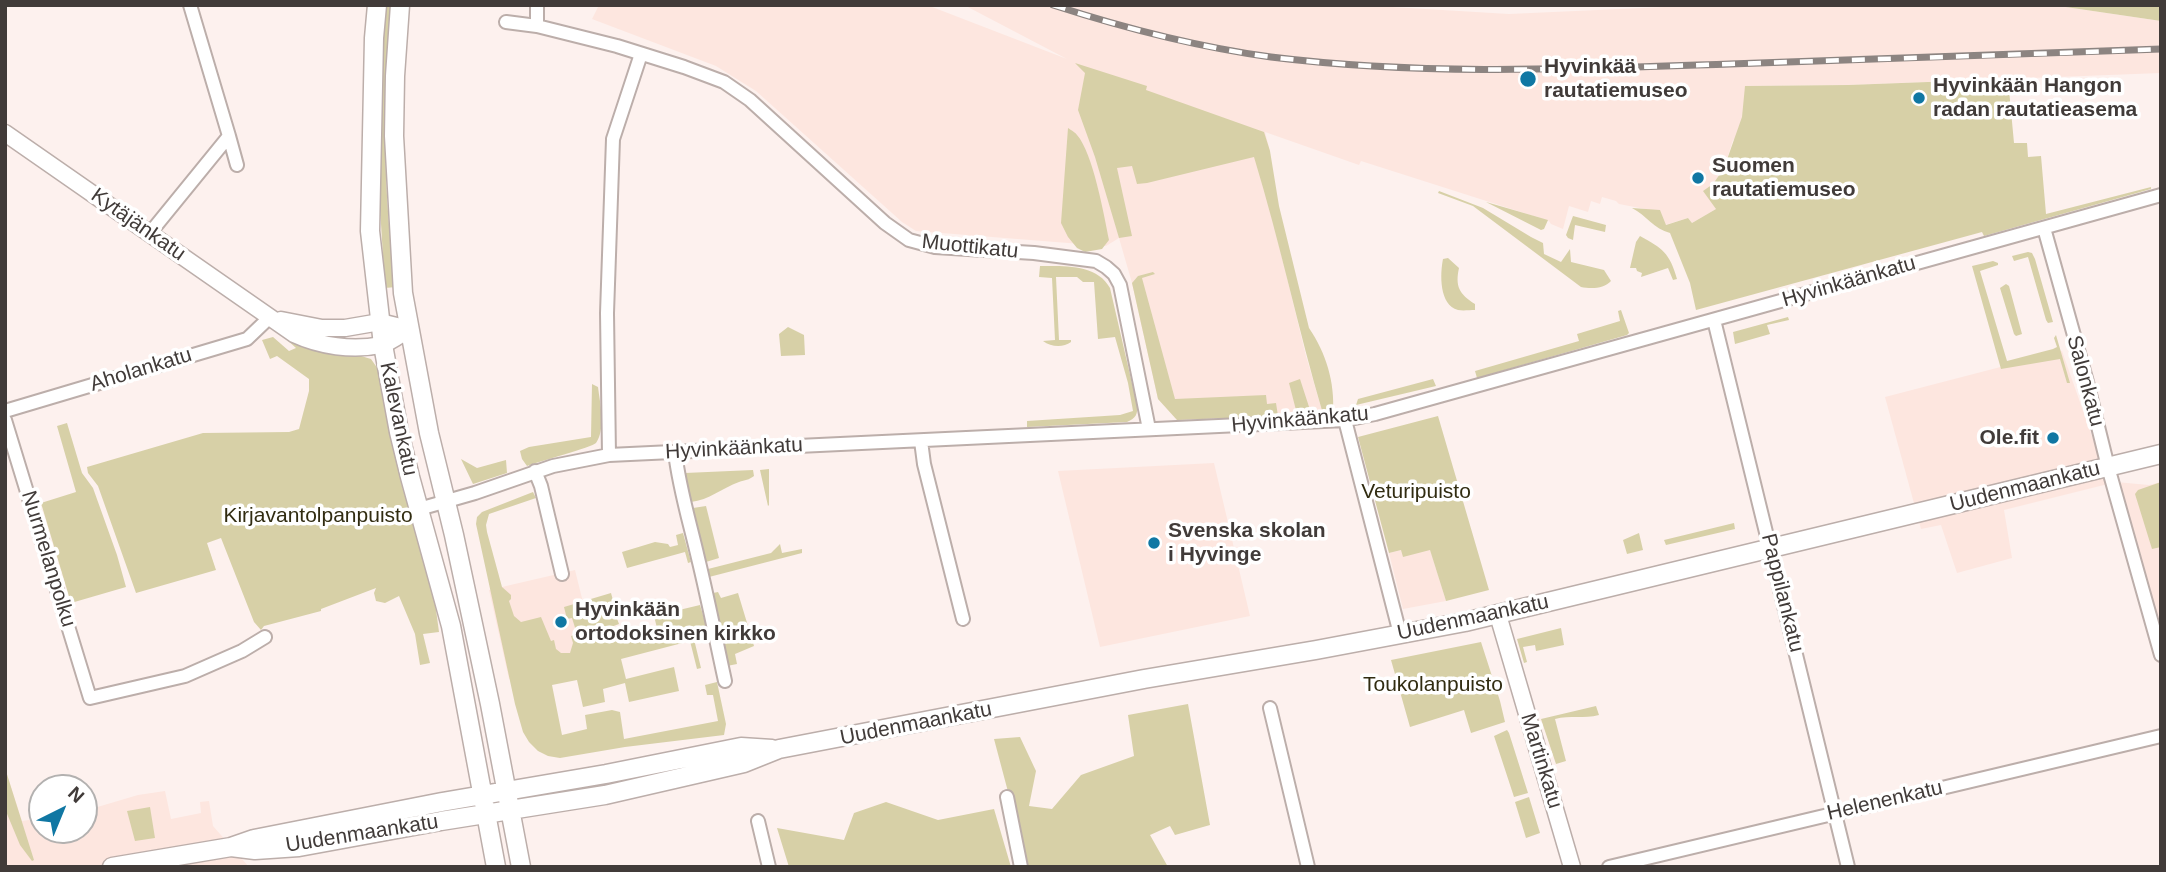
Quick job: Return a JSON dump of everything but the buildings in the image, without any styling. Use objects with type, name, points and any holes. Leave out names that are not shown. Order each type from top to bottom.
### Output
[{"type":"main road","name":"Kalevankatu","points":[[377,5],[373,50],[370,232],[383,345],[399,432],[450,626],[496,867]]},
{"type":"main road","name":"Kalevankatu","points":[[400,5],[394,136],[403,293],[429,433],[508,792],[521,867]]},
{"type":"main road","name":"Uudenmaankatu","points":[[231,848],[255,850],[299,847],[605,795],[744,763],[779,749],[1497,615],[2161,454]]},
{"type":"main road","name":"Uudenmaankatu","points":[[112,867],[231,848],[254,839],[741,747],[779,749]]},
{"type":"street","points":[[190,5],[237,165]]},
{"type":"street","points":[[537,5],[537,26]]},
{"type":"street","name":"Muottikatu","points":[[506,22],[537,26],[641,54],[724,82],[750,100],[884,223],[909,240],[935,247],[1034,253],[1096,261],[1106,267],[1120,285],[1149,429]]},
{"type":"street","points":[[609,454],[607,313],[613,139],[641,54]]},
{"type":"street","name":"Kytäjänkatu","points":[[5,133],[294,334],[344,348],[383,345],[409,328]]},
{"type":"street","points":[[150,233],[229,136]]},
{"type":"street","name":"Hyvinkäänkatu","points":[[419,509],[475,494],[573,460],[609,454],[1345,420],[1375,414],[2161,195]]},
{"type":"street","name":"Salonkatu","points":[[2044,228],[2161,655]]},
{"type":"street","name":"Kytäjänkatu","points":[[270,317],[322,328],[380,323],[409,328]]},
{"type":"street","name":"Aholankatu","points":[[5,411],[247,339],[270,317]]},
{"type":"street","name":"Pappilankatu","points":[[1714,320],[1848,867]]},
{"type":"street","name":"Nurmelanpolku","points":[[5,420],[90,698],[184,676],[242,651],[265,637]]},
{"type":"street","points":[[1345,420],[1400,634]]},
{"type":"street","points":[[921,441],[924,464],[963,619]]},
{"type":"street","points":[[675,452],[724,681]]},
{"type":"street","points":[[535,471],[541,485],[562,574]]},
{"type":"street","name":"Martinkatu","points":[[1497,615],[1572,867]]},
{"type":"street","points":[[1270,708],[1308,867]]},
{"type":"street","name":"Helenenkatu","points":[[1609,867],[2161,736]]},
{"type":"street","points":[[1007,797],[1021,867]]},
{"type":"street","points":[[758,821],[769,867]]},
{"type":"shaded area","points":[[599,5],[927,5],[1067,59],[964,5],[1359,5],[1509,14],[1708,5],[2052,5],[2161,21],[2161,73],[1848,85],[1745,86],[1802,121],[1733,140],[1724,168],[1713,184],[1716,209],[1692,223],[1688,218],[1665,225],[1645,209],[1619,204],[1602,197],[1600,204],[1591,201],[1588,212],[1569,206],[1563,229],[1549,221],[1361,161],[1359,165],[1265,132],[1270,151],[1271,212],[1323,414],[1177,420],[1158,399],[1119,238],[1106,246],[916,231],[902,222],[756,91],[716,66],[592,19]]},
{"type":"shaded area","points":[[2062,351],[2094,442],[2116,482],[2004,510],[2012,558],[1957,573],[1941,525],[1921,529],[1885,397]]},
{"type":"shaded area","name":"Svenska skolan i Hyvinge","points":[[1214,463],[1250,616],[1100,647],[1058,471]]},
{"type":"shaded area","points":[[2116,482],[2149,485],[2161,482],[2161,637]]},
{"type":"shaded area","points":[[1428,543],[1446,601],[1403,609],[1389,553]]},
{"type":"shaded area","points":[[575,570],[597,659],[509,679],[489,590]]},
{"type":"shaded area","points":[[5,768],[22,821],[28,820],[28,844],[98,844],[98,807],[138,795],[165,791],[171,819],[201,813],[200,802],[209,801],[213,826],[249,867],[5,867]]},
{"type":"green space","points":[[385,5],[391,5],[385,146],[388,217],[396,287],[385,288],[378,176],[380,71]]},
{"type":"green space","points":[[2052,5],[2161,5],[2161,21]]},
{"type":"green space","points":[[1075,63],[1147,86],[1146,90],[1264,132],[1309,328],[1328,368],[1333,413],[1323,414],[1254,157],[1137,184],[1132,166],[1117,168],[1132,236],[1119,238],[1078,110],[1085,73]]},
{"type":"green space","points":[[2008,79],[2014,143],[2027,143],[2028,157],[2041,156],[2046,214],[2151,189],[1984,236],[1982,232],[1696,310],[1690,283],[1670,233],[1632,208],[1660,210],[1666,225],[1688,218],[1692,223],[1716,209],[1703,191],[1713,184],[1724,168],[1742,117],[1745,86]]},
{"type":"green space","points":[[1068,128],[1083,144],[1093,170],[1109,240],[1102,249],[1085,252],[1077,248],[1061,223]]},
{"type":"green space","points":[[1439,191],[1483,208],[1543,243],[1544,254],[1561,262],[1570,249],[1571,262],[1604,270],[1611,281],[1597,288],[1581,287],[1473,206],[1438,193]]},
{"type":"green space","points":[[1486,202],[1548,220],[1541,230]]},
{"type":"green space","points":[[1573,216],[1606,225],[1605,232],[1575,225],[1573,240],[1568,238],[1566,235]]},
{"type":"green space","points":[[1640,236],[1664,252],[1677,279],[1673,280],[1668,268],[1641,277],[1642,273],[1636,268],[1630,268]]},
{"type":"green space","points":[[2032,253],[2035,259],[2053,322],[2048,323],[2046,320],[2028,257],[2014,261],[2012,256]]},
{"type":"green space","points":[[1448,258],[1459,268],[1460,289],[1465,297],[1475,304],[1475,310],[1458,310],[1447,302],[1441,273],[1443,259]]},
{"type":"green space","points":[[1993,261],[1998,265],[1980,271],[2007,361],[2057,347],[2054,338],[2056,335],[2070,383],[2067,383],[2060,359],[2001,369],[1972,266]]},
{"type":"green space","points":[[1040,266],[1088,270],[1097,274],[1110,288],[1137,405],[1136,415],[1127,422],[1027,427],[1027,421],[1120,415],[1133,411],[1115,337],[1098,339],[1094,282],[1083,282],[1077,277],[1056,277],[1059,340],[1071,342],[1057,346],[1043,341],[1055,340],[1052,278],[1039,277]]},
{"type":"green space","points":[[1153,272],[1155,274],[1142,278],[1175,399],[1266,395],[1267,404],[1276,403],[1278,416],[1177,420],[1158,399],[1132,283],[1138,276]]},
{"type":"green space","points":[[2006,284],[2009,286],[2022,334],[2016,336],[2000,288]]},
{"type":"green space","points":[[1621,310],[1629,333],[1627,335],[1477,378],[1475,371],[1579,341],[1577,334],[1620,321],[1618,311]]},
{"type":"green space","points":[[1788,317],[1789,320],[1767,325],[1770,334],[1735,344],[1733,332]]},
{"type":"green space","points":[[788,327],[804,335],[805,355],[781,356],[779,334]]},
{"type":"green space","name":"Kirjavantolpanpuisto","points":[[273,337],[289,351],[296,348],[285,338],[301,347],[371,359],[378,369],[402,486],[434,595],[439,632],[423,634],[430,663],[420,665],[415,634],[399,596],[385,603],[376,601],[376,588],[321,611],[264,626],[261,630],[254,622],[221,538],[207,543],[216,570],[136,593],[98,486],[88,473],[87,467],[203,433],[289,432],[299,429],[309,391],[309,379],[277,356],[270,359],[262,340]]},
{"type":"green space","points":[[1300,379],[1311,413],[1297,414],[1289,383]]},
{"type":"green space","points":[[1433,379],[1436,386],[1356,405],[1358,399]]},
{"type":"green space","points":[[592,384],[598,387],[601,416],[601,431],[596,443],[527,466],[520,451],[529,447],[591,437]]},
{"type":"green space","name":"Veturipuisto","points":[[1438,416],[1489,590],[1446,601],[1430,550],[1403,557],[1401,550],[1389,553],[1358,437]]},
{"type":"green space","points":[[67,423],[82,473],[93,488],[126,587],[71,603],[41,503],[76,492],[57,426]]},
{"type":"green space","points":[[461,459],[477,468],[506,460],[507,473],[473,484]]},
{"type":"green space","points":[[769,469],[769,505],[768,506],[760,470]]},
{"type":"green space","points":[[753,470],[754,476],[704,499],[691,502],[685,473]]},
{"type":"green space","points":[[2161,482],[2161,547],[2152,549],[2135,494],[2138,490]]},
{"type":"green space","points":[[533,492],[536,498],[489,514],[487,532],[502,587],[511,595],[509,601],[514,616],[521,622],[541,617],[551,641],[554,640],[556,649],[561,653],[570,653],[573,643],[571,636],[577,634],[572,618],[567,619],[564,607],[611,593],[614,604],[607,607],[609,617],[616,616],[619,624],[611,627],[612,633],[621,630],[624,642],[642,637],[644,644],[660,640],[654,616],[700,605],[706,625],[705,628],[692,631],[701,668],[697,669],[690,641],[621,659],[626,679],[674,667],[679,691],[629,702],[625,683],[603,689],[605,702],[583,707],[577,680],[552,685],[562,735],[587,729],[585,715],[612,710],[620,712],[624,739],[718,721],[713,695],[707,695],[705,685],[717,682],[726,724],[724,735],[560,758],[538,751],[529,742],[523,732],[515,704],[476,524],[477,517],[482,512]]},
{"type":"green space","points":[[706,506],[719,558],[706,562],[693,508]]},
{"type":"green space","points":[[1734,523],[1735,529],[1666,545],[1664,540]]},
{"type":"green space","points":[[683,533],[691,562],[688,563],[685,552],[627,568],[622,552],[655,542],[668,544],[670,547],[678,545],[676,535]]},
{"type":"green space","points":[[1639,533],[1643,550],[1627,554],[1623,540]]},
{"type":"green space","points":[[780,544],[782,553],[802,549],[802,553],[709,577],[708,569],[771,553]]},
{"type":"green space","points":[[718,592],[721,598],[738,593],[754,646],[735,654],[737,664],[727,666],[716,622],[713,593]]},
{"type":"green space","points":[[1561,628],[1564,645],[1536,651],[1535,645],[1523,647],[1527,662],[1524,663],[1517,639]]},
{"type":"green space","name":"Toukolanpuisto","points":[[1481,642],[1505,722],[1471,733],[1464,710],[1410,727],[1391,660]]},
{"type":"green space","points":[[1188,704],[1210,825],[1175,835],[1170,826],[1150,835],[1168,867],[1028,867],[994,739],[1020,737],[1036,771],[1029,806],[1052,809],[1081,775],[1134,756],[1128,715]]},
{"type":"green space","points":[[1596,706],[1599,715],[1555,719],[1566,761],[1556,764],[1541,719]]},
{"type":"green space","points":[[1507,730],[1528,793],[1514,797],[1494,736]]},
{"type":"green space","points":[[5,768],[34,860],[32,861],[20,845],[5,809]]},
{"type":"green space","points":[[1529,797],[1540,833],[1526,838],[1515,802]]},
{"type":"green space","points":[[886,802],[938,820],[994,809],[1011,867],[789,867],[777,828],[844,840],[854,813]]},
{"type":"green space","points":[[150,807],[155,838],[135,841],[127,811]]},
{"type":"railway","points":[[1053,5],[1134,29],[1216,48],[1271,57],[1386,67],[1615,68],[2161,49]]},
{"type":"place","name":"Hyvinkää rautatiemuseo","points":[[1528,79]]},
{"type":"place","name":"Hyvinkään Hangon radan rautatieasema","points":[[1919,98]]},
{"type":"place","name":"Suomen rautatiemuseo","points":[[1698,178]]},
{"type":"place","name":"Ole.fit","points":[[2053,438]]},
{"type":"place","name":"Svenska skolan i Hyvinge","points":[[1154,543]]},
{"type":"place","name":"Hyvinkään ortodoksinen kirkko","points":[[561,622]]}]
